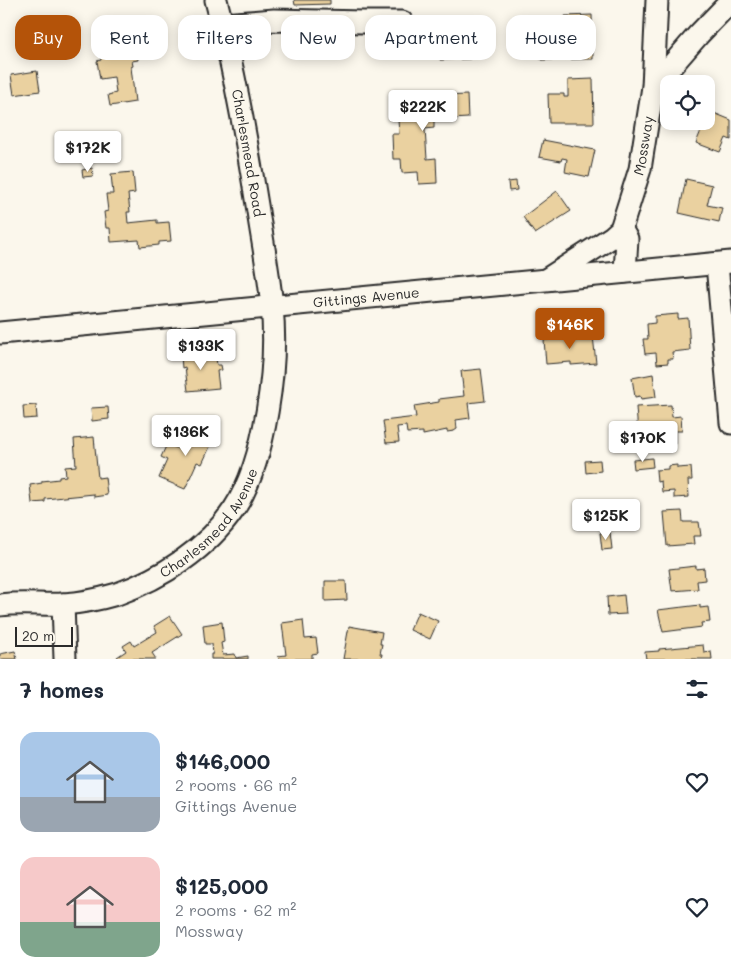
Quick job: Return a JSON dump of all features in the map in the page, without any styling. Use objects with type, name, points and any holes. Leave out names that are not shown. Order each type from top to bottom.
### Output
[{"type":"street","name":"Charlesmead Road","points":[[216,0],[220,15]]},
{"type":"street","name":"Mossway","points":[[615,273],[617,233],[640,170],[654,87],[657,0]]},
{"type":"street","points":[[654,87],[699,34],[731,1]]},
{"type":"street","points":[[271,20],[365,22]]},
{"type":"street","name":"Charlesmead Road","points":[[232,60],[272,306]]},
{"type":"street","points":[[544,280],[617,233]]},
{"type":"street","points":[[724,263],[731,423]]},
{"type":"street","name":"Gittings Avenue","points":[[0,332],[724,263]]},
{"type":"street","name":"Charlesmead Avenue","points":[[0,605],[63,604],[117,594],[171,568],[190,555],[213,535],[234,509],[248,481],[266,420],[274,338],[272,306]]},
{"type":"street","points":[[63,604],[65,659]]},
{"type":"building","points":[[294,0],[330,0],[330,4],[295,5]]},
{"type":"building","points":[[138,60],[132,61],[133,66],[131,67],[135,102],[110,106],[108,95],[116,93],[114,77],[100,79],[97,61]]},
{"type":"building","points":[[37,71],[40,91],[14,95],[11,75]]},
{"type":"building","points":[[593,79],[594,123],[549,123],[548,94],[564,94],[564,97],[568,97],[568,80]]},
{"type":"building","points":[[433,95],[434,112],[444,112],[443,96],[467,95],[468,118],[434,120],[434,128],[425,129],[427,159],[436,158],[437,183],[419,184],[418,172],[402,173],[401,159],[393,159],[392,134],[399,134],[398,120],[402,120],[399,98]]},
{"type":"building","points":[[715,113],[731,120],[731,140],[726,138],[720,152],[696,143],[701,130],[715,130]]},
{"type":"building","points":[[543,140],[595,150],[589,177],[565,172],[567,159],[562,158],[561,161],[539,157]]},
{"type":"building","points":[[92,168],[93,176],[83,177],[82,170]]},
{"type":"building","points":[[133,172],[135,193],[128,194],[130,212],[127,212],[128,223],[157,220],[157,223],[169,222],[171,241],[159,242],[159,245],[140,247],[139,240],[111,242],[110,228],[106,228],[104,212],[108,211],[106,194],[113,194],[111,174]]},
{"type":"building","points":[[686,179],[712,185],[707,205],[722,208],[719,222],[679,213]]},
{"type":"building","points":[[516,181],[517,190],[509,191],[508,182]]},
{"type":"building","points":[[557,191],[571,211],[535,234],[523,217]]},
{"type":"building","points":[[678,314],[678,319],[688,318],[690,350],[672,352],[673,359],[668,359],[668,363],[657,364],[656,353],[645,354],[643,339],[648,339],[647,324],[655,323],[655,316]]},
{"type":"building","points":[[564,334],[564,337],[593,336],[596,363],[546,364],[544,340],[557,339],[556,335]]},
{"type":"building","points":[[215,351],[217,365],[221,365],[222,370],[217,371],[219,388],[188,391],[185,367],[182,368],[181,356]]},
{"type":"building","points":[[481,369],[485,401],[468,403],[470,418],[456,420],[457,429],[423,435],[423,432],[407,433],[406,426],[397,427],[399,442],[386,443],[383,421],[416,417],[414,406],[439,402],[439,399],[464,396],[461,371]]},
{"type":"building","points":[[653,374],[656,397],[641,399],[640,396],[635,397],[632,378]]},
{"type":"building","points":[[36,405],[37,418],[24,419],[23,406]]},
{"type":"building","points":[[671,405],[672,417],[681,416],[682,431],[675,431],[675,444],[639,446],[636,407]]},
{"type":"building","points":[[108,407],[109,419],[92,421],[91,408]]},
{"type":"building","points":[[191,425],[215,436],[202,464],[197,462],[185,489],[159,478],[167,460],[161,457],[167,444],[179,449]]},
{"type":"building","points":[[94,437],[98,478],[105,477],[107,495],[94,497],[94,494],[45,499],[45,502],[32,503],[30,485],[66,476],[65,467],[76,466],[74,439]]},
{"type":"building","points":[[652,458],[653,467],[634,469],[633,460]]},
{"type":"building","points":[[600,460],[601,471],[586,473],[585,461]]},
{"type":"building","points":[[677,465],[677,468],[691,467],[692,480],[688,480],[689,497],[674,498],[674,491],[662,492],[661,481],[657,482],[656,470],[668,469],[668,466]]},
{"type":"building","points":[[682,511],[683,522],[699,522],[701,536],[693,536],[694,544],[667,546],[664,512]]},
{"type":"building","points":[[610,532],[612,549],[602,550],[600,533]]},
{"type":"building","points":[[696,566],[696,569],[704,568],[705,580],[697,581],[698,589],[672,591],[669,569]]},
{"type":"building","points":[[325,581],[346,581],[347,600],[325,601]]},
{"type":"building","points":[[624,595],[626,614],[608,615],[607,597]]},
{"type":"building","points":[[700,605],[700,608],[708,607],[710,622],[701,623],[702,627],[663,632],[658,610]]},
{"type":"building","points":[[418,612],[438,621],[430,639],[410,630]]},
{"type":"building","points":[[170,616],[182,634],[152,653],[156,659],[118,659],[117,657],[126,651],[123,646],[131,641],[134,646],[157,632],[154,626]]},
{"type":"building","points":[[303,620],[305,639],[316,638],[318,653],[312,654],[312,659],[279,659],[278,656],[286,655],[282,623]]},
{"type":"building","points":[[222,622],[224,642],[221,643],[223,655],[235,654],[236,658],[248,656],[248,659],[211,659],[211,654],[213,654],[212,644],[205,644],[203,625]]},
{"type":"building","points":[[349,626],[382,632],[380,644],[382,644],[381,659],[343,659]]},
{"type":"building","points":[[703,645],[704,652],[711,651],[712,659],[646,659],[645,652]]},
{"type":"building","points":[[15,651],[17,659],[0,659],[0,654]]}]
